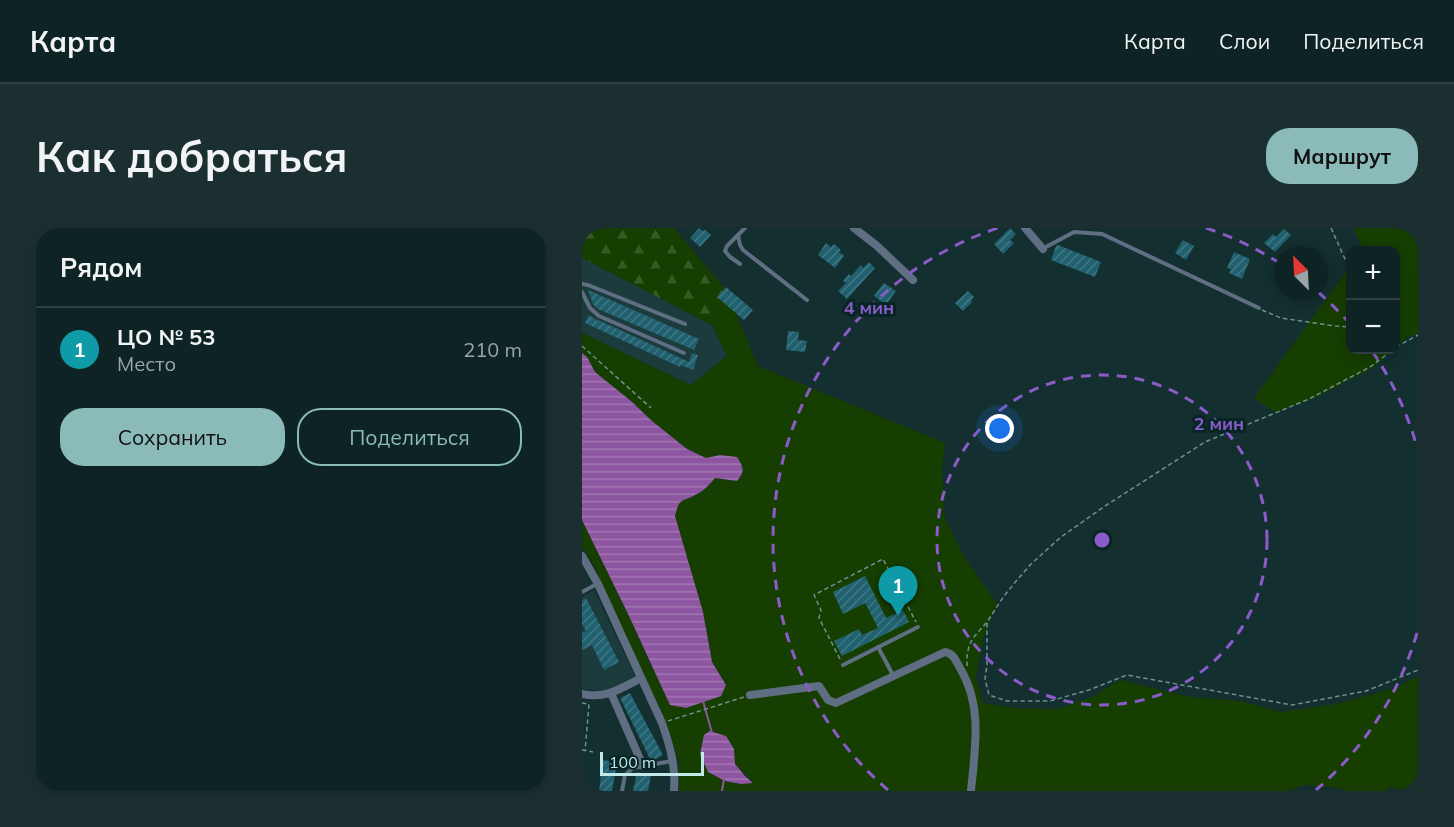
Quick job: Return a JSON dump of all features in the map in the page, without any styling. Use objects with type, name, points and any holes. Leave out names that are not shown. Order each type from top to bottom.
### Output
[{"type":"street","points":[[854,228],[876,244],[913,280]]},
{"type":"street","points":[[1025,228],[1043,249]]},
{"type":"street","points":[[582,556],[598,584],[662,723],[673,761],[674,791]]},
{"type":"street","points":[[750,695],[819,686],[828,700],[836,703],[893,675],[949,652],[969,685],[975,708],[976,726],[971,791]]},
{"type":"street","points":[[582,694],[600,696],[641,678]]},
{"type":"street","points":[[611,693],[643,766]]},
{"type":"lane","points":[[740,264],[725,251],[745,228]]},
{"type":"lane","points":[[1043,249],[1074,232],[1101,234],[1259,308]]},
{"type":"lane","points":[[738,235],[743,250],[807,300]]},
{"type":"lane","points":[[582,284],[685,324]]},
{"type":"lane","points":[[582,291],[590,308],[599,316],[684,353]]},
{"type":"lane","points":[[582,592],[598,584]]},
{"type":"lane","points":[[843,665],[918,627]]},
{"type":"lane","points":[[878,647],[893,675]]},
{"type":"lane","points":[[622,791],[625,775],[633,768],[673,761]]},
{"type":"path","points":[[1331,228],[1346,261]]},
{"type":"path","points":[[1259,308],[1281,318],[1346,327]]},
{"type":"path","points":[[1400,345],[1418,335]]},
{"type":"path","points":[[582,346],[651,408]]},
{"type":"path","points":[[1377,361],[1378,354]]},
{"type":"path","points":[[967,671],[969,646],[976,633],[1031,564],[1061,537],[1204,442],[1309,399],[1370,367],[1386,354]]},
{"type":"path","points":[[843,665],[819,618],[821,610],[814,595],[873,564],[883,559],[918,627]]},
{"type":"path","points":[[987,622],[985,679],[989,695],[1007,700],[1050,701],[1089,690],[1127,675],[1292,705],[1366,691],[1418,670]]},
{"type":"path","points":[[662,723],[750,695]]},
{"type":"path","points":[[582,703],[589,704],[584,750],[593,752]]},
{"type":"shaded area","points":[[582,258],[712,325],[727,356],[691,385],[582,333]]},
{"type":"shaded area","points":[[582,353],[587,357],[595,372],[687,449],[706,458],[720,455],[737,457],[741,464],[743,469],[737,481],[715,478],[702,491],[682,501],[675,516],[703,612],[712,662],[726,685],[721,696],[686,708],[670,705],[582,520]]},
{"type":"shaded area","points":[[594,590],[635,676],[603,691],[582,689],[582,597]]},
{"type":"shaded area","points":[[710,731],[726,736],[734,749],[735,764],[753,783],[741,784],[725,781],[708,772],[700,754],[704,735]]},
{"type":"green space","points":[[582,228],[674,228],[726,290],[716,309],[712,325],[582,258]]},
{"type":"green space","points":[[1353,228],[1418,228],[1418,333],[1400,342],[1400,246],[1362,246]]},
{"type":"green space","points":[[1346,272],[1346,354],[1388,354],[1373,368],[1308,401],[1275,412],[1254,398],[1325,300],[1328,300],[1328,296]]},
{"type":"green space","points":[[726,290],[758,366],[945,443],[942,467],[945,519],[964,556],[997,604],[983,639],[976,677],[983,703],[1016,708],[1058,709],[1096,695],[1120,680],[1190,697],[1242,701],[1280,712],[1336,704],[1395,688],[1418,676],[1418,791],[1404,791],[1390,787],[1386,791],[1343,791],[1341,788],[1304,785],[1287,791],[679,791],[679,762],[663,714],[620,628],[593,564],[582,547],[582,520],[651,666],[726,684],[712,662],[703,612],[675,516],[678,504],[709,486],[715,478],[730,481],[720,455],[706,458],[687,449],[595,372],[587,357],[582,353],[582,333],[691,385],[727,356],[712,325],[716,309]],"holes":[[[734,749],[735,764],[753,782],[729,782],[708,772]]]},
{"type":"building","points":[[699,228],[711,235],[700,247],[690,238]]},
{"type":"building","points":[[1010,228],[1016,234],[1010,240],[1014,243],[1003,254],[994,244]]},
{"type":"building","points":[[1284,229],[1291,235],[1281,246],[1274,246],[1274,251],[1264,243],[1273,234],[1276,237]]},
{"type":"building","points":[[1183,240],[1194,246],[1186,260],[1175,253]]},
{"type":"building","points":[[826,243],[831,247],[834,244],[844,256],[835,268],[818,255]]},
{"type":"building","points":[[1058,245],[1101,262],[1095,277],[1051,260]]},
{"type":"building","points":[[1234,252],[1250,259],[1242,279],[1229,273],[1231,269],[1227,268]]},
{"type":"building","points":[[869,262],[875,268],[847,299],[838,291],[846,283],[843,281],[861,265],[863,268]]},
{"type":"building","points":[[884,283],[896,291],[886,305],[874,296]]},
{"type":"building","points":[[726,287],[753,310],[744,320],[717,297]]},
{"type":"building","points":[[588,290],[699,339],[694,350],[598,309],[593,304]]},
{"type":"building","points":[[968,291],[974,297],[963,311],[955,303]]},
{"type":"building","points":[[589,315],[689,362],[692,353],[698,355],[693,370],[681,365],[680,367],[585,323]]},
{"type":"building","points":[[788,331],[799,332],[798,340],[807,341],[805,352],[786,350]]},
{"type":"building","points":[[865,576],[886,618],[903,610],[909,622],[842,656],[834,641],[859,629],[862,635],[878,628],[865,603],[843,614],[833,592]]},
{"type":"building","points":[[586,598],[619,662],[604,670],[592,645],[582,650],[582,633],[586,631],[582,624],[582,600]]},
{"type":"building","points":[[630,693],[663,755],[651,761],[620,698]]},
{"type":"building","points":[[603,760],[617,762],[612,791],[599,791]]},
{"type":"building","points":[[637,772],[651,775],[648,791],[633,791]]},
{"type":"waterway","points":[[703,701],[712,733]]},
{"type":"waterway","points":[[722,791],[724,779]]},
{"type":"place","name":"ЦО № 53","points":[[898,616]]}]
